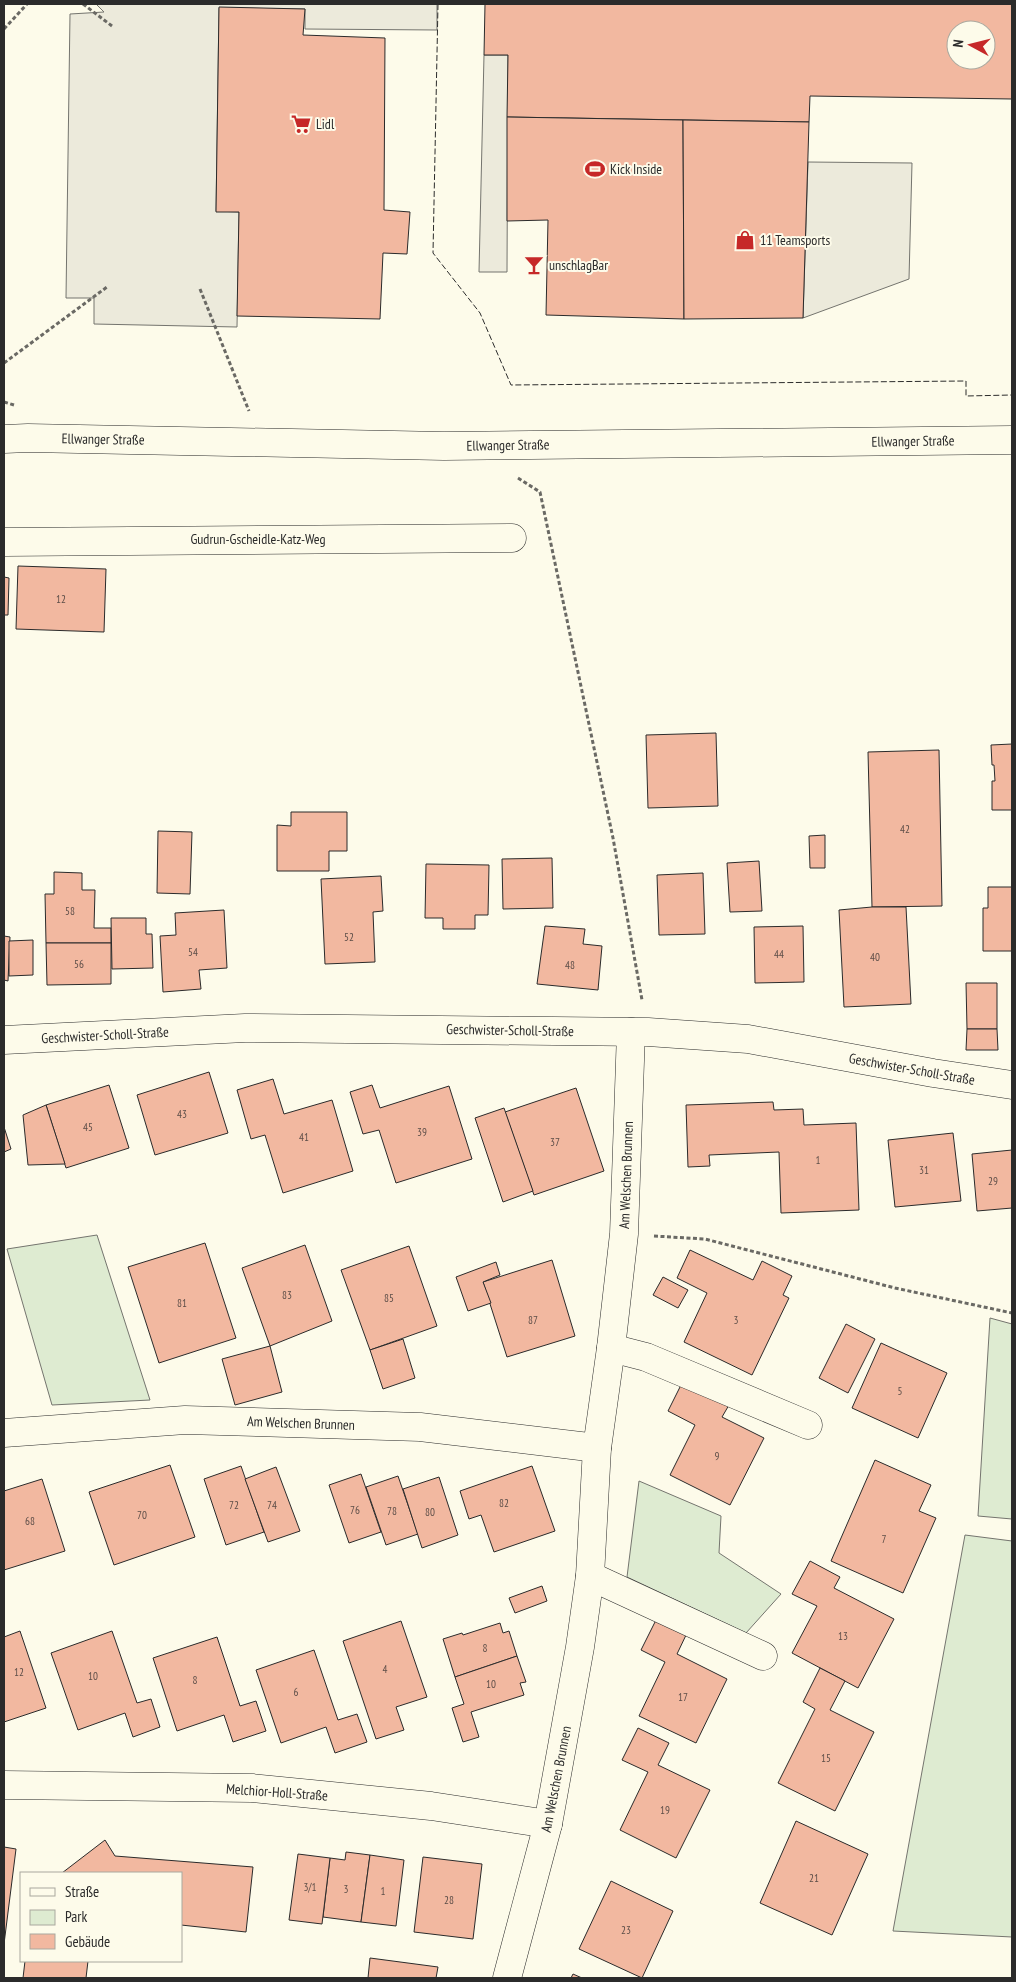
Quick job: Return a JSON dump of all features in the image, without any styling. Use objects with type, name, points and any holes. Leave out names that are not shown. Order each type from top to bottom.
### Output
[{"type":"street","points":[[11,415],[16,438]]},
{"type":"street","name":"Ellwanger Straße","points":[[16,438],[444,446],[1012,440]]},
{"type":"street","name":"Gudrun-Gscheidle-Katz-Weg","points":[[4,542],[512,538]]},
{"type":"street","name":"Geschwister-Scholl-Straße","points":[[4,1040],[245,1028],[639,1032],[748,1039],[933,1073],[1012,1085]]},
{"type":"street","name":"Am Welschen Brunnen","points":[[508,1978],[548,1824],[580,1647],[590,1576],[598,1448],[612,1348],[624,1234],[639,1032]]},
{"type":"street","points":[[612,1348],[646,1357],[808,1425]]},
{"type":"street","name":"Am Welschen Brunnen","points":[[4,1433],[205,1420],[420,1427],[598,1448]]},
{"type":"street","points":[[590,1576],[763,1656]]},
{"type":"street","name":"Melchior-Holl-Straße","points":[[4,1785],[252,1788],[431,1806],[548,1824]]},
{"type":"path","points":[[4,29],[27,4]]},
{"type":"path","points":[[83,4],[112,26]]},
{"type":"path","points":[[4,363],[107,287]]},
{"type":"path","points":[[200,289],[251,416]]},
{"type":"path","points":[[4,402],[11,415]]},
{"type":"path","points":[[516,476],[540,492],[613,838],[639,1032]]},
{"type":"path","points":[[624,1234],[705,1238],[895,1288],[1012,1313]]},
{"type":"green space","points":[[97,1235],[150,1400],[52,1405],[7,1249]]},
{"type":"green space","points":[[990,1318],[1012,1324],[1012,1519],[978,1516]]},
{"type":"green space","points":[[639,1481],[721,1516],[719,1553],[781,1594],[746,1633],[627,1577]]},
{"type":"green space","points":[[965,1535],[1012,1541],[1012,1937],[893,1931]]},
{"type":"shaded area","points":[[96,4],[437,4],[437,30],[305,29],[305,9],[219,8],[216,211],[239,212],[237,327],[94,324],[94,298],[66,298],[70,14],[104,12]]},
{"type":"shaded area","points":[[484,55],[508,55],[507,272],[479,272]]},
{"type":"shaded area","points":[[808,162],[912,163],[909,279],[803,318]]},
{"type":"building","points":[[485,4],[1012,4],[1012,99],[810,96],[809,122],[507,117],[508,55],[484,55]]},
{"type":"building","name":"Lidl","points":[[219,7],[305,9],[303,35],[385,38],[384,210],[410,212],[407,254],[383,253],[380,319],[237,316],[239,212],[216,212]]},
{"type":"building","name":"Kick Inside","points":[[507,117],[683,120],[684,319],[546,315],[548,220],[507,221]]},
{"type":"building","name":"11 Teamsports","points":[[683,120],[809,122],[803,318],[684,319]]},
{"type":"building","points":[[18,566],[106,569],[104,632],[16,629]]},
{"type":"building","points":[[4,577],[9,578],[8,615],[4,615]]},
{"type":"building","points":[[716,733],[718,806],[648,808],[646,735]]},
{"type":"building","points":[[1012,744],[1012,810],[992,810],[992,781],[995,781],[991,745]]},
{"type":"building","points":[[939,750],[942,906],[872,907],[868,752]]},
{"type":"building","points":[[291,812],[347,812],[347,851],[329,851],[329,871],[277,871],[277,825],[291,826]]},
{"type":"building","points":[[158,831],[192,832],[190,894],[157,893]]},
{"type":"building","points":[[825,835],[825,868],[810,868],[809,836]]},
{"type":"building","points":[[552,858],[553,908],[503,909],[502,859]]},
{"type":"building","points":[[759,861],[762,911],[730,912],[727,863]]},
{"type":"building","points":[[426,864],[489,865],[488,915],[475,915],[475,929],[443,929],[443,918],[425,918]]},
{"type":"building","points":[[54,872],[82,873],[82,890],[95,890],[94,928],[111,928],[111,943],[46,943],[45,894],[54,894]]},
{"type":"building","points":[[703,873],[705,934],[659,935],[657,875]]},
{"type":"building","points":[[381,876],[383,911],[373,912],[375,962],[325,964],[321,879]]},
{"type":"building","points":[[988,887],[1012,887],[1012,951],[983,951],[983,908],[988,908]]},
{"type":"building","points":[[872,907],[906,907],[911,1004],[844,1007],[839,910]]},
{"type":"building","points":[[224,910],[227,968],[199,970],[201,989],[163,992],[160,936],[176,935],[175,913]]},
{"type":"building","points":[[111,918],[146,918],[146,934],[152,934],[153,968],[112,969]]},
{"type":"building","points":[[545,926],[585,929],[583,944],[602,946],[598,990],[537,984]]},
{"type":"building","points":[[803,926],[804,982],[755,983],[754,927]]},
{"type":"building","points":[[4,936],[10,937],[8,981],[4,980]]},
{"type":"building","points":[[33,940],[33,975],[9,976],[9,941]]},
{"type":"building","points":[[46,943],[111,943],[111,984],[47,985]]},
{"type":"building","points":[[966,983],[997,983],[997,1029],[967,1029]]},
{"type":"building","points":[[967,1029],[997,1029],[998,1050],[966,1050]]},
{"type":"building","points":[[209,1072],[228,1133],[155,1155],[137,1095]]},
{"type":"building","points":[[273,1079],[284,1114],[332,1100],[353,1171],[283,1193],[265,1135],[251,1139],[237,1090]]},
{"type":"building","points":[[109,1085],[129,1148],[66,1168],[46,1105]]},
{"type":"building","points":[[372,1085],[380,1108],[449,1086],[472,1159],[396,1183],[379,1130],[363,1134],[350,1092]]},
{"type":"building","points":[[576,1088],[604,1171],[534,1195],[505,1112]]},
{"type":"building","points":[[773,1102],[774,1110],[803,1109],[804,1125],[856,1123],[859,1210],[781,1213],[779,1152],[709,1155],[710,1166],[688,1167],[686,1105]]},
{"type":"building","points":[[46,1105],[65,1164],[28,1165],[23,1115]]},
{"type":"building","points":[[504,1108],[533,1191],[503,1202],[475,1118]]},
{"type":"building","points":[[4,1127],[11,1149],[4,1152]]},
{"type":"building","points":[[953,1133],[961,1201],[895,1207],[888,1140]]},
{"type":"building","points":[[1012,1150],[1012,1208],[977,1211],[972,1154]]},
{"type":"building","points":[[205,1243],[236,1338],[159,1363],[128,1267]]},
{"type":"building","points":[[305,1245],[332,1321],[270,1346],[242,1268]]},
{"type":"building","points":[[409,1246],[437,1326],[370,1350],[341,1270]]},
{"type":"building","points":[[690,1250],[753,1280],[762,1261],[792,1276],[783,1295],[789,1298],[752,1375],[684,1342],[707,1293],[677,1278]]},
{"type":"building","points":[[552,1260],[575,1336],[507,1357],[483,1282]]},
{"type":"building","points":[[496,1262],[500,1275],[483,1282],[491,1303],[468,1311],[456,1277]]},
{"type":"building","points":[[663,1277],[688,1290],[678,1308],[653,1295]]},
{"type":"building","points":[[846,1324],[875,1339],[848,1393],[819,1378]]},
{"type":"building","points":[[403,1339],[415,1378],[383,1389],[370,1350]]},
{"type":"building","points":[[881,1343],[947,1373],[918,1438],[852,1408]]},
{"type":"building","points":[[270,1346],[282,1392],[235,1405],[222,1359]]},
{"type":"building","points":[[683,1381],[729,1405],[722,1417],[764,1438],[730,1505],[670,1475],[695,1425],[668,1411]]},
{"type":"building","points":[[875,1460],[931,1485],[919,1511],[936,1518],[903,1593],[831,1561]]},
{"type":"building","points":[[170,1465],[195,1537],[114,1565],[89,1492]]},
{"type":"building","points":[[241,1466],[264,1532],[226,1545],[204,1479]]},
{"type":"building","points":[[532,1466],[555,1531],[494,1552],[481,1515],[469,1519],[460,1491]]},
{"type":"building","points":[[276,1467],[300,1531],[268,1542],[245,1479]]},
{"type":"building","points":[[361,1474],[381,1532],[349,1543],[329,1485]]},
{"type":"building","points":[[398,1476],[418,1534],[386,1545],[366,1487]]},
{"type":"building","points":[[439,1477],[458,1535],[422,1548],[403,1489]]},
{"type":"building","points":[[42,1479],[65,1551],[4,1570],[4,1491]]},
{"type":"building","points":[[810,1561],[840,1577],[834,1588],[894,1619],[858,1688],[792,1653],[817,1606],[792,1594]]},
{"type":"building","points":[[542,1586],[547,1601],[515,1613],[509,1598]]},
{"type":"building","points":[[657,1618],[687,1633],[677,1654],[727,1679],[696,1743],[639,1716],[665,1662],[641,1650]]},
{"type":"building","points":[[401,1621],[427,1697],[396,1707],[404,1730],[376,1739],[343,1641]]},
{"type":"building","points":[[500,1623],[503,1633],[509,1631],[517,1656],[455,1677],[443,1639],[462,1633],[463,1635]]},
{"type":"building","points":[[20,1631],[46,1708],[4,1722],[4,1637]]},
{"type":"building","points":[[112,1631],[137,1703],[151,1699],[160,1727],[133,1737],[125,1713],[78,1730],[51,1653]]},
{"type":"building","points":[[217,1637],[240,1706],[256,1701],[266,1731],[233,1742],[224,1715],[177,1731],[153,1658]]},
{"type":"building","points":[[314,1650],[338,1720],[357,1714],[367,1742],[335,1753],[326,1727],[281,1743],[256,1670]]},
{"type":"building","points":[[517,1656],[526,1682],[520,1683],[524,1695],[471,1712],[479,1737],[463,1742],[452,1708],[464,1704],[455,1677]]},
{"type":"building","points":[[820,1668],[845,1681],[830,1710],[874,1732],[835,1811],[778,1783],[815,1709],[803,1702]]},
{"type":"building","points":[[638,1728],[669,1743],[658,1765],[710,1790],[676,1858],[620,1830],[648,1772],[622,1760]]},
{"type":"building","points":[[796,1821],[868,1854],[832,1935],[760,1903]]},
{"type":"building","points":[[105,1840],[115,1856],[253,1867],[246,1932],[182,1925],[182,1872],[63,1872]]},
{"type":"building","points":[[4,1847],[16,1849],[4,1944]]},
{"type":"building","points":[[346,1852],[370,1855],[361,1922],[323,1917],[330,1858],[345,1860]]},
{"type":"building","points":[[298,1854],[330,1858],[322,1924],[289,1920]]},
{"type":"building","points":[[370,1855],[404,1860],[396,1926],[361,1922]]},
{"type":"building","points":[[423,1857],[482,1864],[473,1939],[414,1932]]},
{"type":"building","points":[[611,1881],[673,1911],[642,1978],[579,1949]]},
{"type":"building","points":[[370,1958],[438,1967],[436,1978],[368,1978]]},
{"type":"building","points":[[25,1962],[88,1962],[86,1978],[23,1978]]},
{"type":"building","points":[[573,1974],[582,1978],[571,1978]]},
{"type":"fence","points":[[438,4],[433,253],[480,313],[511,385],[966,381],[966,396],[1012,395]]},
{"type":"place","name":"Lidl","points":[[301,124]]},
{"type":"place","name":"Kick Inside","points":[[595,169]]},
{"type":"place","name":"11 Teamsports","points":[[745,240]]},
{"type":"place","name":"unschlagBar","points":[[534,265]]}]
